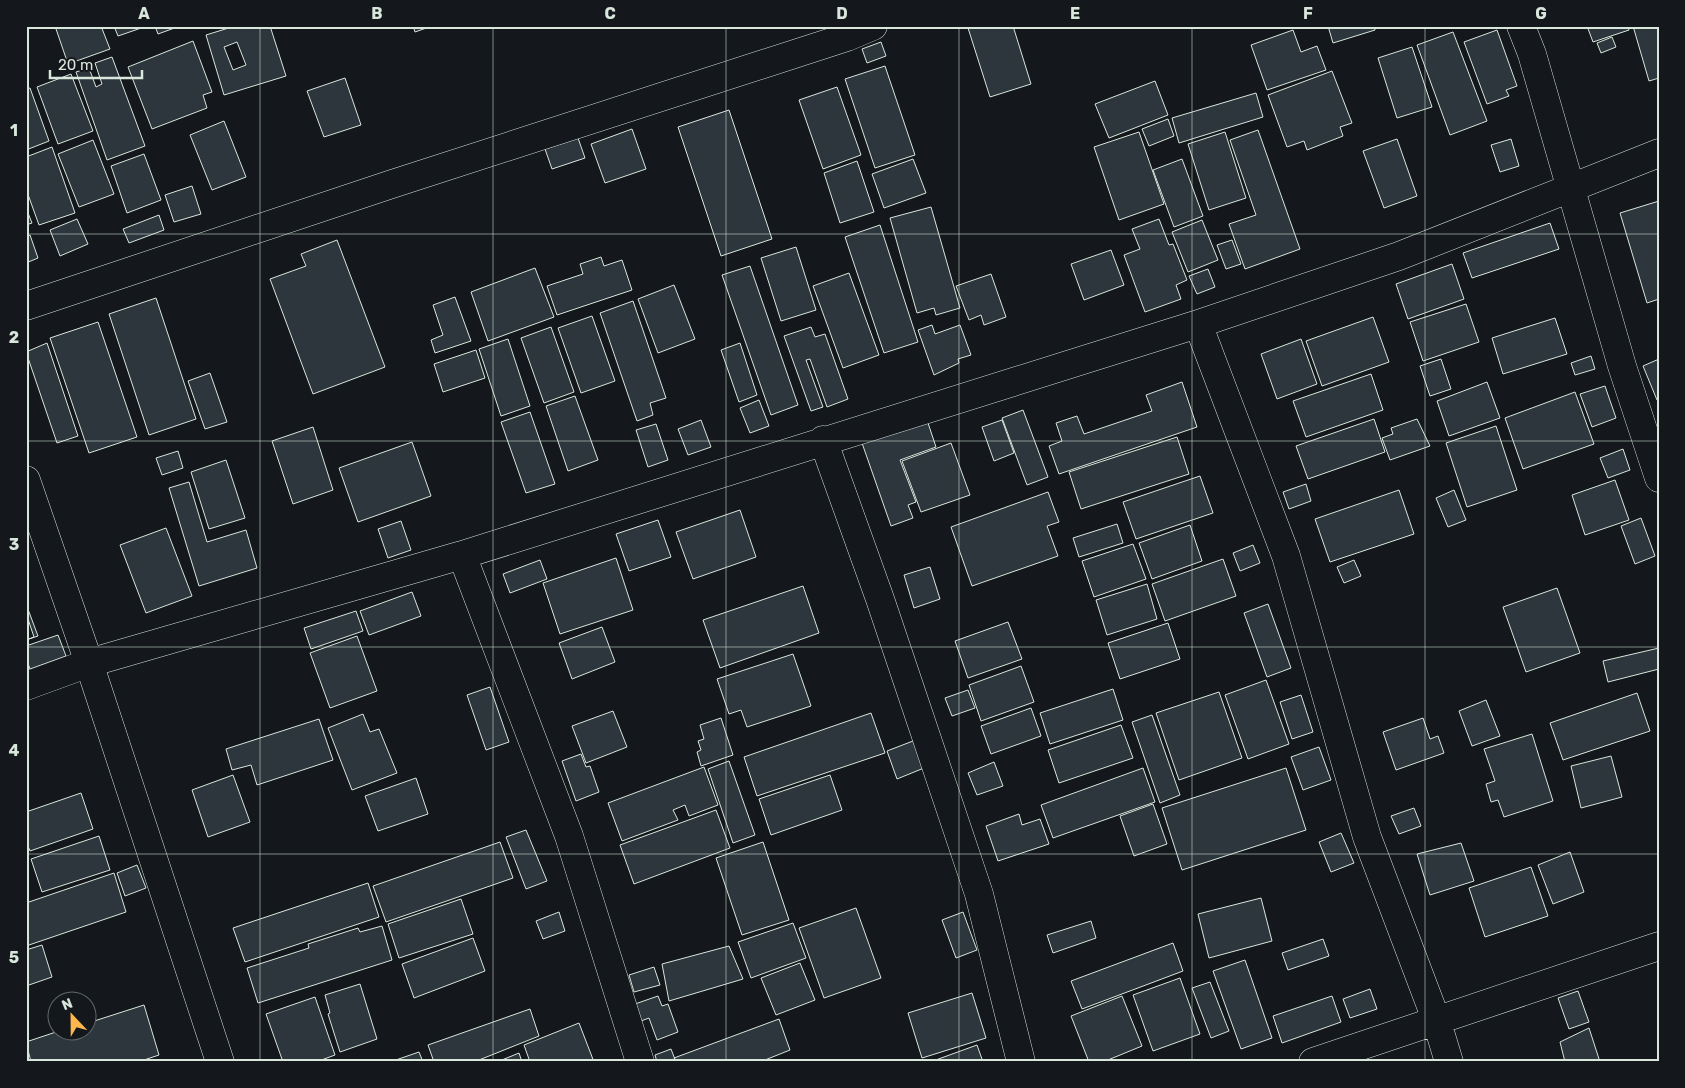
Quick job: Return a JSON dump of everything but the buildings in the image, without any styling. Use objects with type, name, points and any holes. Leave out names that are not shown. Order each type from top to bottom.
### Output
[{"type":"street","points":[[26,306],[402,181],[847,37],[873,26]]},
{"type":"street","points":[[1521,26],[1532,54],[1572,188],[1622,366],[1659,478]]},
{"type":"street","points":[[26,686],[89,663],[462,555],[823,440],[1198,324],[1398,256],[1659,153]]},
{"type":"street","points":[[1198,324],[1286,556],[1367,837],[1437,1022],[1449,1062]]},
{"type":"street","points":[[823,440],[880,598],[978,894],[1021,1062]]},
{"type":"street","points":[[26,480],[89,663],[220,1062]]},
{"type":"street","points":[[462,555],[569,836],[640,1062]]},
{"type":"street","points":[[1313,1062],[1659,946]]}]
